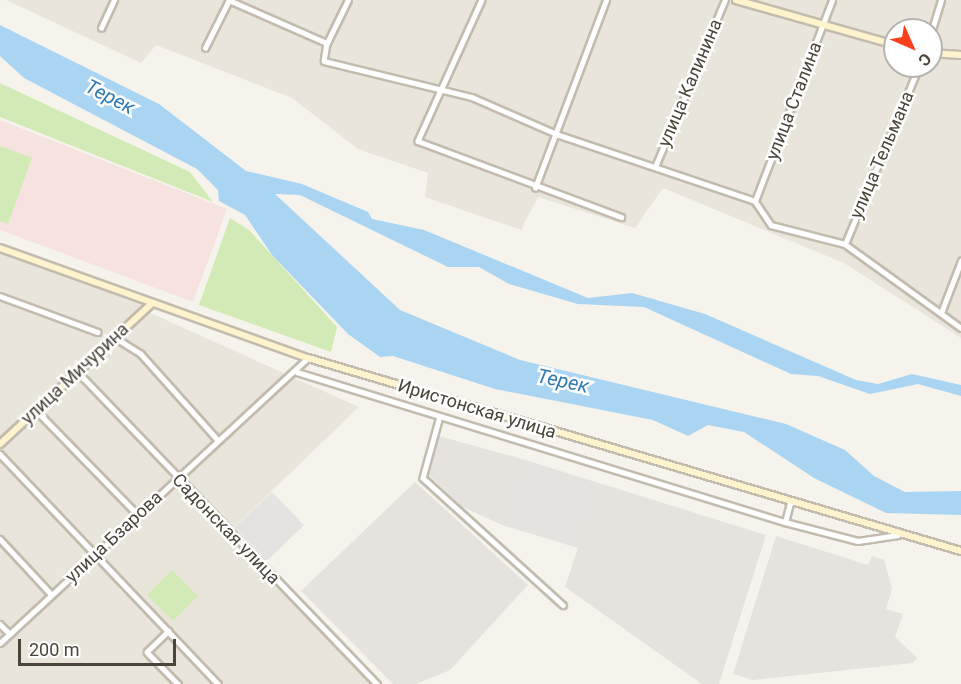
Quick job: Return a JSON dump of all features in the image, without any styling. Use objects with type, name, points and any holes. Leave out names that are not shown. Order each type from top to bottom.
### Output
[{"type":"main road","points":[[736,0],[883,42]]},
{"type":"main road","points":[[943,54],[961,55]]},
{"type":"main road","name":"Иристонская улица","points":[[0,248],[150,305],[308,358],[898,535],[961,551]]},
{"type":"main road","name":"улица Мичурина","points":[[0,444],[150,305]]},
{"type":"street","points":[[101,28],[114,0]]},
{"type":"street","points":[[205,48],[229,0],[327,43]]},
{"type":"street","points":[[348,0],[327,43],[324,61],[472,97],[559,135],[755,201],[771,225],[845,244],[961,328]]},
{"type":"street","points":[[482,0],[439,88],[418,141],[535,188],[621,217]]},
{"type":"street","points":[[535,188],[559,135],[606,0]]},
{"type":"street","name":"улица Калинина","points":[[656,166],[724,0]]},
{"type":"street","name":"улица Сталина","points":[[755,201],[832,0]]},
{"type":"street","points":[[936,18],[941,0]]},
{"type":"street","name":"улица Тельмана","points":[[845,244],[914,78]]},
{"type":"street","points":[[941,313],[961,261]]},
{"type":"street","points":[[0,296],[98,332]]},
{"type":"street","points":[[114,338],[141,354],[218,440]]},
{"type":"street","name":"улица Бзарова","points":[[0,643],[218,440],[297,372],[308,358]]},
{"type":"street","name":"Садонская улица","points":[[77,371],[177,478],[377,684]]},
{"type":"street","points":[[297,372],[439,420],[785,522],[858,541],[898,535]]},
{"type":"street","points":[[36,410],[138,515]]},
{"type":"street","points":[[439,420],[423,478],[563,605]]},
{"type":"street","points":[[0,454],[93,555],[218,684]]},
{"type":"street","points":[[785,522],[790,502]]},
{"type":"street","points":[[0,539],[52,595]]},
{"type":"street","points":[[0,624],[10,634]]},
{"type":"street","points":[[169,632],[147,652],[178,684]]},
{"type":"shaded area","points":[[6,0],[961,0],[961,338],[844,263],[663,188],[635,228],[538,197],[521,230],[425,197],[428,173],[358,149],[292,98],[156,45],[141,63]]},
{"type":"shaded area","points":[[0,120],[227,209],[193,302],[0,230]]},
{"type":"shaded area","points":[[0,248],[150,305],[0,444]]},
{"type":"shaded area","points":[[146,311],[359,407],[227,534],[371,684],[0,684],[0,446]]},
{"type":"shaded area","points":[[439,436],[522,459],[502,525],[461,506],[427,473]]},
{"type":"shaded area","points":[[522,459],[599,483],[578,548],[502,525]]},
{"type":"shaded area","points":[[415,482],[528,585],[450,670],[416,684],[393,684],[301,591]]},
{"type":"shaded area","points":[[599,483],[766,535],[719,684],[702,684],[565,587]]},
{"type":"shaded area","points":[[272,492],[304,525],[267,561],[235,527]]},
{"type":"shaded area","points":[[776,536],[868,565],[872,556],[884,560],[892,589],[886,609],[903,614],[895,637],[917,658],[913,663],[753,680],[733,674]]},
{"type":"green space","points":[[0,83],[190,172],[213,202],[0,117]]},
{"type":"green space","points":[[0,146],[32,158],[8,224],[0,221]]},
{"type":"green space","points":[[230,218],[249,230],[337,327],[331,352],[199,305]]},
{"type":"green space","points":[[172,570],[198,596],[173,621],[147,595]]},
{"type":"water","name":"Терек","points":[[0,25],[159,104],[246,171],[302,184],[368,212],[372,219],[424,230],[588,298],[632,293],[705,314],[856,380],[878,384],[912,374],[961,385],[961,396],[918,384],[870,394],[818,376],[791,374],[644,307],[578,304],[509,284],[479,267],[448,267],[300,195],[275,194],[400,310],[520,360],[786,424],[845,450],[874,476],[905,492],[961,491],[961,515],[886,513],[814,478],[744,432],[708,425],[688,436],[653,420],[495,389],[393,356],[380,357],[348,334],[272,255],[245,215],[219,201],[218,190],[197,169],[24,78],[0,56]]}]
